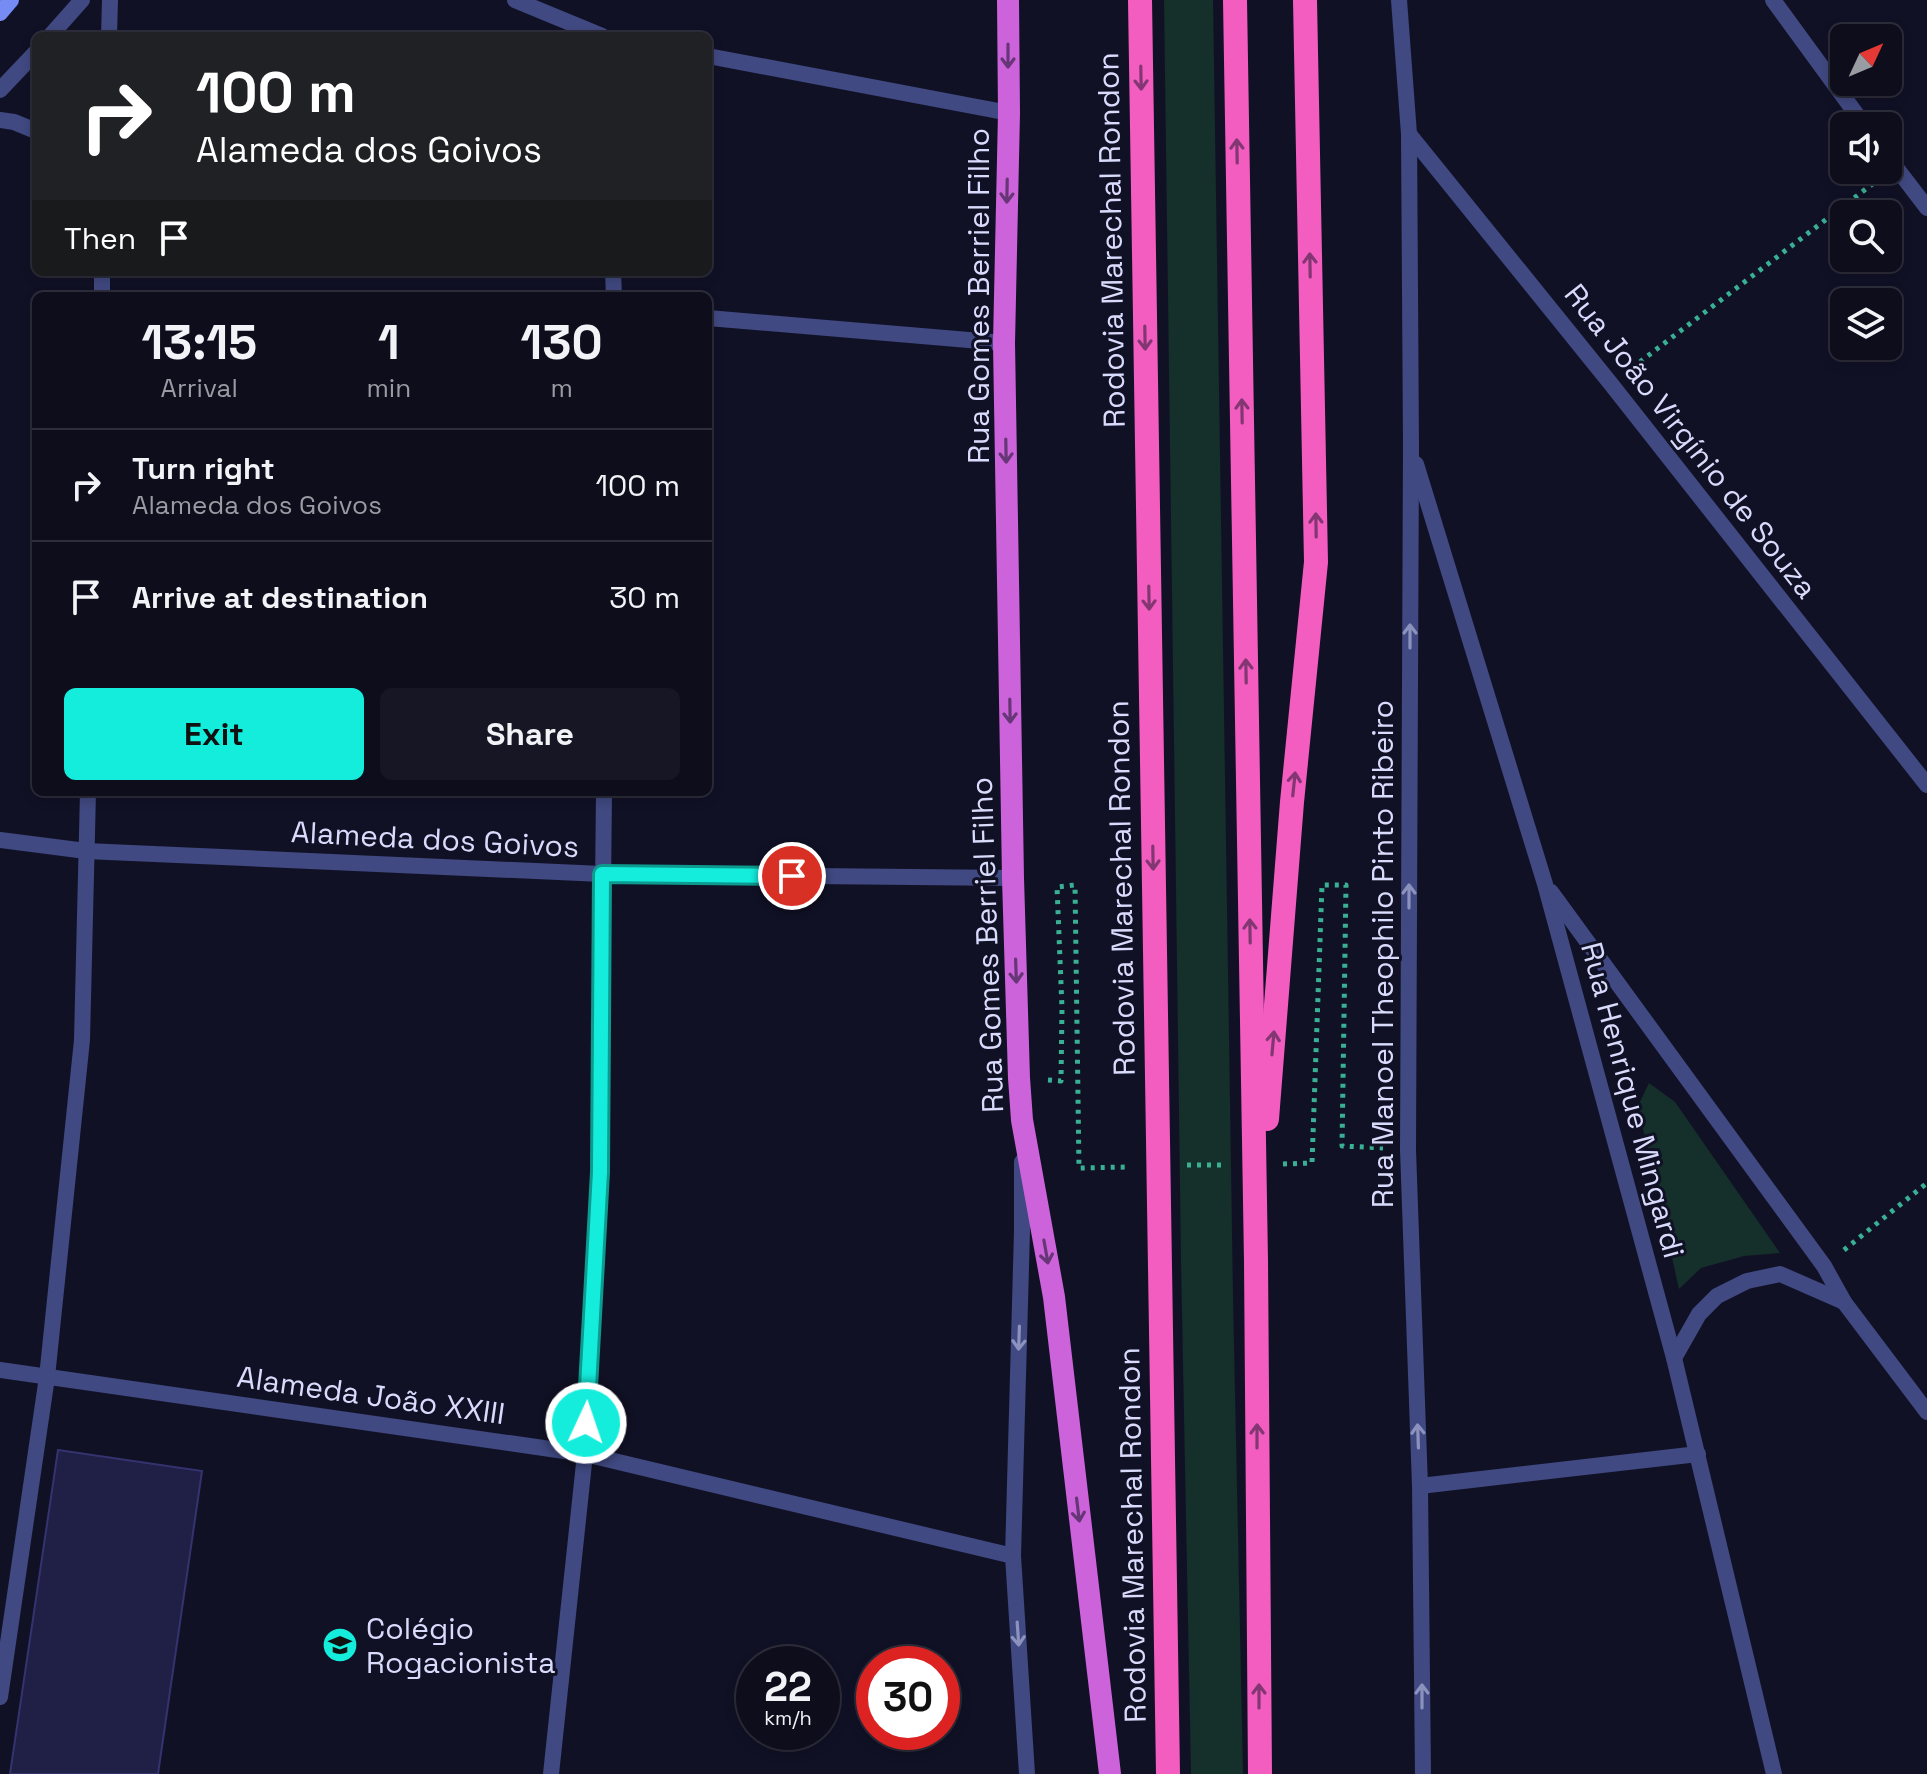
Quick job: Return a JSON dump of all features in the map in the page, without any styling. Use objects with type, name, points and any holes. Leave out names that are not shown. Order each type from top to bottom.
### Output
[{"type":"highway","name":"Rua Gomes Berriel Filho","points":[[1008,0],[1004,343],[1013,878],[1022,1120]]},
{"type":"highway","name":"Rodovia Marechal Rondon","points":[[1140,0],[1168,1774]]},
{"type":"highway","points":[[1235,0],[1256,1261],[1260,1774]]},
{"type":"highway","points":[[1256,1261],[1292,802],[1316,562],[1305,0]]},
{"type":"highway","points":[[1022,1120],[1054,1297],[1110,1774]]},
{"type":"main road","points":[[0,13],[11,0]]},
{"type":"street","points":[[54,32],[82,0]]},
{"type":"street","points":[[109,32],[110,0]]},
{"type":"street","points":[[515,0],[592,32]]},
{"type":"street","points":[[1399,0],[1409,134]]},
{"type":"street","points":[[1773,0],[1855,112]]},
{"type":"street","points":[[0,90],[32,56]]},
{"type":"street","points":[[712,57],[1009,113]]},
{"type":"street","points":[[0,120],[32,129]]},
{"type":"street","name":"Rua João Virgínio de Souza","points":[[1409,134],[1611,384],[1927,785]]},
{"type":"street","name":"Rua Manoel Theophilo Pinto Ribeiro","points":[[1409,134],[1408,1150],[1420,1486],[1423,1774]]},
{"type":"street","points":[[1902,175],[1927,208]]},
{"type":"street","points":[[712,318],[1004,343]]},
{"type":"street","name":"Rua Henrique Mingardi","points":[[1411,447],[1545,884],[1674,1358],[1774,1774]]},
{"type":"street","points":[[0,1697],[47,1377],[82,1040],[88,796]]},
{"type":"street","points":[[551,1774],[585,1454],[600,1172],[604,796]]},
{"type":"street","name":"Alameda dos Goivos","points":[[0,840],[86,851],[602,874],[1013,878]]},
{"type":"street","points":[[1545,884],[1824,1266],[1844,1302],[1927,1412]]},
{"type":"street","name":"Rua Gomes Berriel Filho","points":[[1022,1120],[1013,1556],[1027,1774]]},
{"type":"street","points":[[1674,1358],[1699,1314],[1717,1296],[1747,1281],[1780,1274],[1844,1302]]},
{"type":"street","name":"Alameda João XXIII","points":[[0,1370],[585,1454],[1013,1556]]},
{"type":"street","points":[[1420,1486],[1698,1454]]},
{"type":"path","points":[[1611,384],[1864,184]]},
{"type":"path","points":[[1019,1078],[1061,1081],[1062,1008],[1057,887],[1075,885],[1079,1168],[1141,1166]]},
{"type":"path","points":[[1281,1164],[1312,1163],[1322,885],[1346,885],[1342,1146],[1408,1150]]},
{"type":"path","points":[[1172,1166],[1235,1165]]},
{"type":"path","points":[[1824,1266],[1927,1183]]},
{"type":"green space","points":[[1164,0],[1213,0],[1243,1774],[1191,1774]]},
{"type":"green space","points":[[1649,1083],[1675,1102],[1780,1253],[1744,1256],[1701,1268],[1679,1289],[1638,1106]]},
{"type":"building","points":[[58,1450],[202,1471],[158,1774],[10,1774]]},
{"type":"place","name":"Colégio Rogacionista","points":[[340,1645]]},
{"type":"route","points":[[586,1423],[600,1172],[602,874],[792,876]]}]
